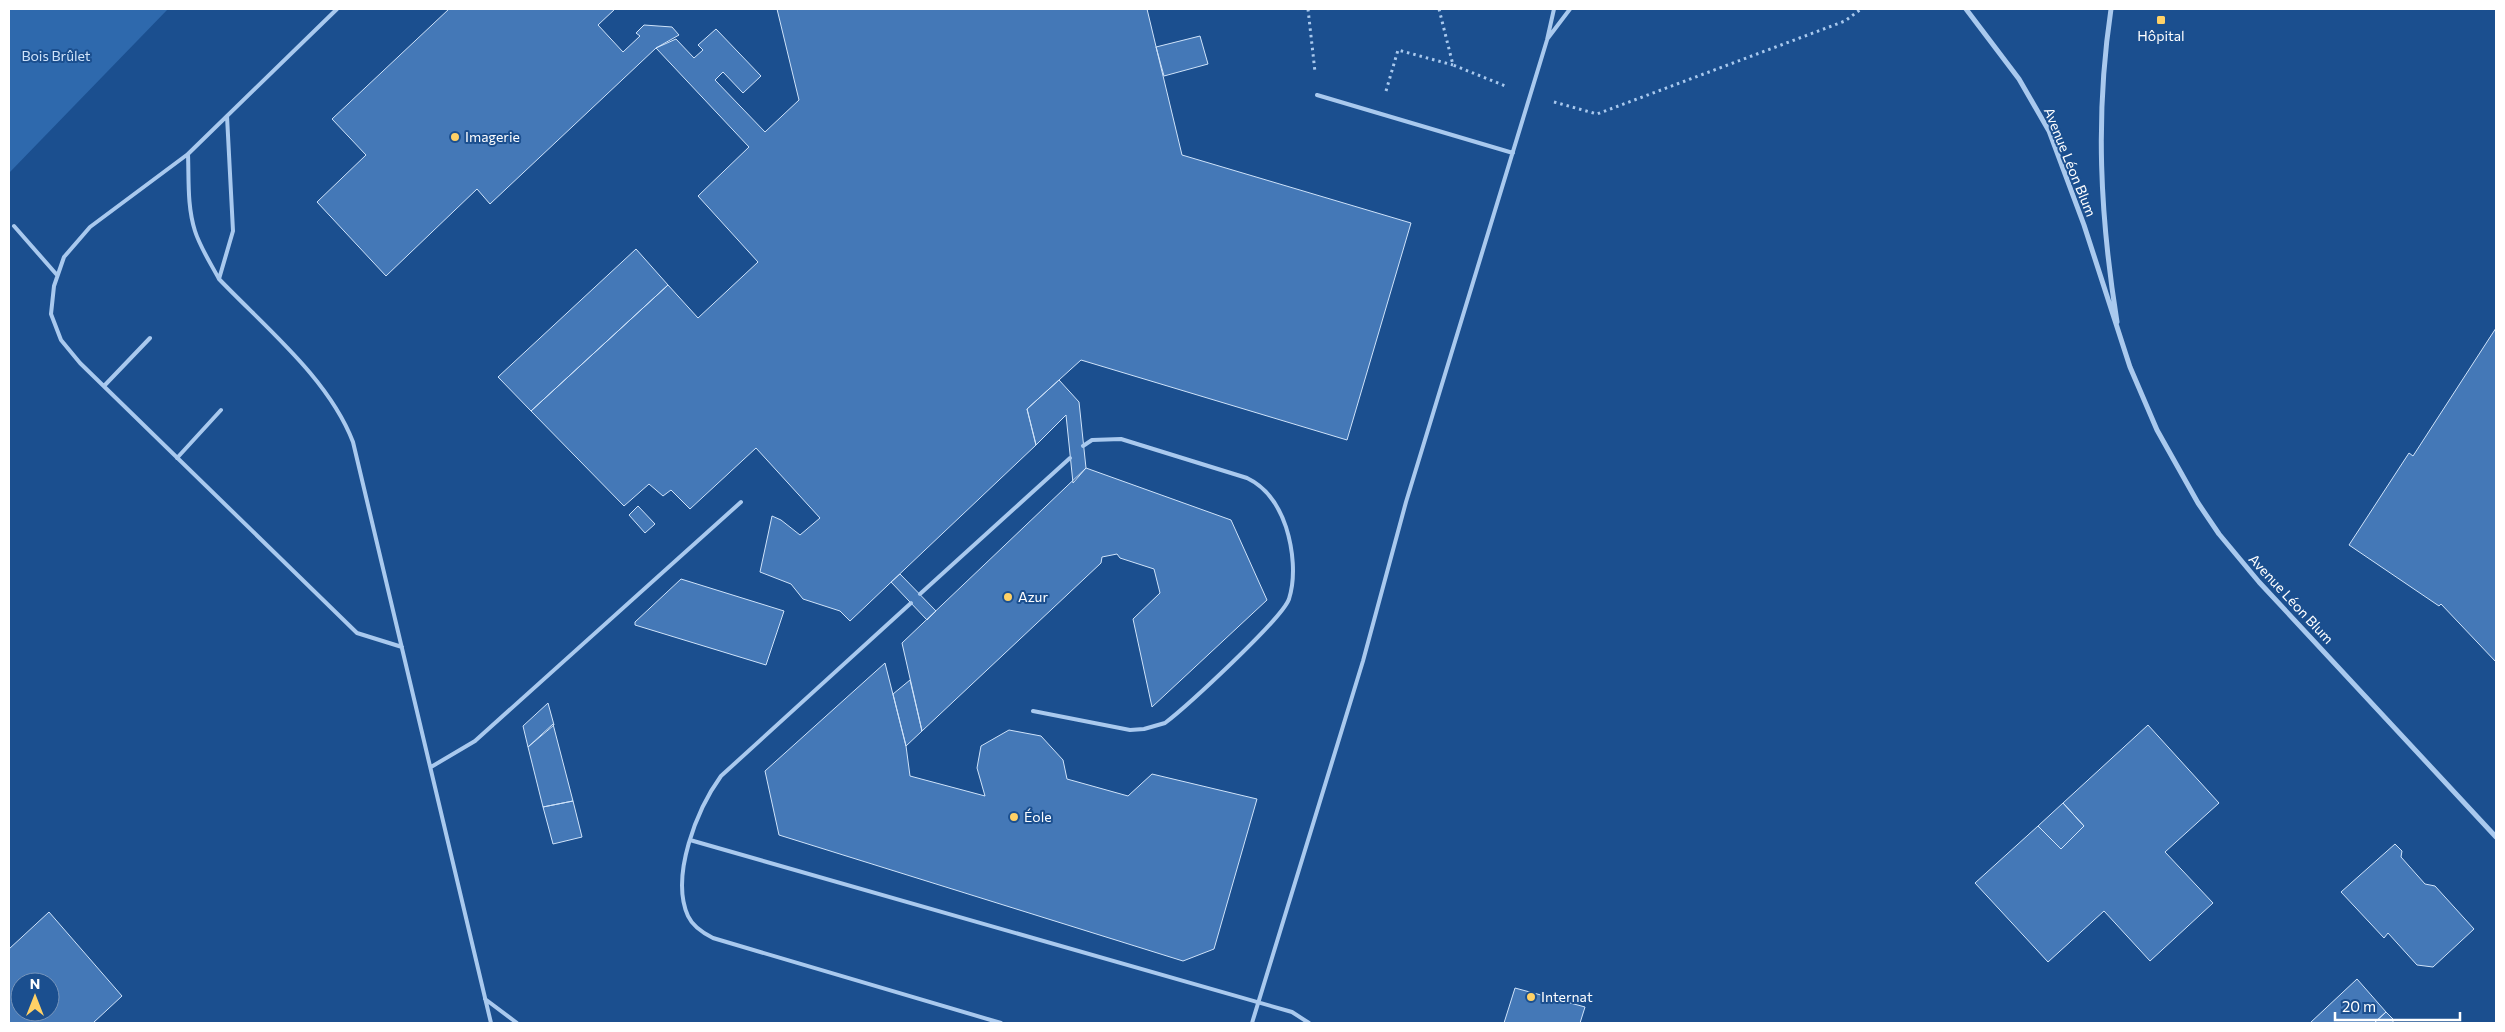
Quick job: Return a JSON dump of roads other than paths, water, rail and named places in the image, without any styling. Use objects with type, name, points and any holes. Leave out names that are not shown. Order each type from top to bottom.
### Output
[{"type":"street","name":"Avenue Léon Blum","points":[[1966,9],[2019,79],[2048,131],[2084,225],[2121,341],[2157,430],[2193,495],[2218,534],[2259,582],[2496,837]]},
{"type":"street","name":"Avenue Léon Blum","points":[[2111,9],[2102,86],[2101,189],[2109,265],[2121,341]]},
{"type":"lane","points":[[337,9],[188,154],[90,227],[64,257],[58,275],[51,314],[61,340],[104,386],[357,633],[402,647]]},
{"type":"lane","points":[[1252,1023],[1363,661],[1406,502],[1547,40],[1554,9]]},
{"type":"lane","points":[[1547,40],[1570,9]]},
{"type":"lane","points":[[1317,95],[1513,153]]},
{"type":"lane","points":[[219,279],[233,231],[226,116]]},
{"type":"lane","points":[[188,154],[189,205],[195,231],[219,279],[321,384],[345,420],[354,442],[491,1023]]},
{"type":"lane","points":[[14,226],[58,275]]},
{"type":"lane","points":[[104,386],[150,338]]},
{"type":"lane","points":[[177,458],[221,410]]},
{"type":"lane","points":[[1033,711],[1130,730],[1144,729],[1165,723],[1272,623],[1288,600],[1291,588],[1292,563],[1289,535],[1280,511],[1267,491],[1259,484],[1248,478],[1122,439],[1092,440],[1083,446]]},
{"type":"lane","points":[[920,594],[1070,458]]},
{"type":"lane","points":[[431,767],[474,741],[741,502]]},
{"type":"lane","points":[[911,603],[721,776],[703,806],[690,840],[681,882],[683,901],[688,918],[698,929],[714,938],[1001,1023]]},
{"type":"lane","points":[[690,840],[1292,1012],[1309,1023]]},
{"type":"lane","points":[[484,998],[517,1023]]},
{"type":"place","name":"Hôpital","points":[[2161,20]]},
{"type":"place","name":"Imagerie","points":[[455,137]]},
{"type":"place","name":"Azur","points":[[1008,597]]},
{"type":"place","name":"Éole","points":[[1014,817]]},
{"type":"place","name":"Internat","points":[[1531,997]]},
{"type":"park label","name":"Bois Brûlet","points":[[56,56]]}]
